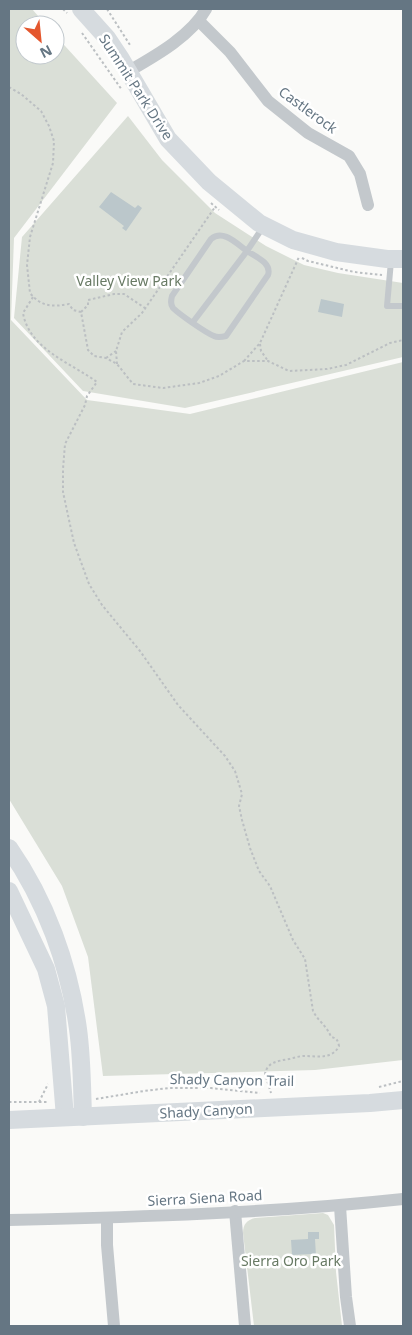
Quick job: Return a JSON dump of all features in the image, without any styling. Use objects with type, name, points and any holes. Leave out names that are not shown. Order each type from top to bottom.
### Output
[{"type":"street","name":"Summit Park Drive","points":[[81,9],[107,38],[168,138],[209,182],[264,226],[294,240],[336,252],[397,259]]},
{"type":"street","points":[[128,71],[162,51],[199,21],[206,9]]},
{"type":"street","name":"Castlerock","points":[[199,21],[230,52],[268,101],[308,133],[349,156],[360,174],[368,205]]},
{"type":"street","points":[[9,848],[34,890],[50,923],[63,961],[78,1029],[83,1117]]},
{"type":"street","points":[[9,890],[46,969],[56,1006],[65,1117]]},
{"type":"street","name":"Shady Canyon","points":[[9,1120],[403,1100]]},
{"type":"street","name":"Sierra Siena Road","points":[[9,1220],[107,1218],[340,1206],[403,1199]]},
{"type":"street","points":[[340,1206],[346,1297],[350,1326]]},
{"type":"street","points":[[235,1211],[245,1326]]},
{"type":"street","points":[[107,1218],[107,1245],[114,1326]]},
{"type":"lane","points":[[193,322],[264,226]]},
{"type":"lane","points":[[223,234],[247,250],[268,265],[268,275],[226,336],[214,337],[173,307],[170,302],[172,296],[211,239],[216,235],[223,234]]},
{"type":"lane","points":[[397,259],[387,306],[403,306]]},
{"type":"path","points":[[9,87],[21,94],[41,111],[54,141],[52,163],[30,237],[27,265],[30,293],[45,306],[69,304],[74,310],[81,312]]},
{"type":"path","points":[[117,364],[116,351],[122,332],[145,308],[215,207]]},
{"type":"path","points":[[81,312],[88,350],[94,356],[106,358],[117,364],[132,384],[163,388],[199,383],[219,376],[244,361],[260,343],[300,257]]},
{"type":"path","points":[[81,312],[88,305],[88,300],[114,294],[124,294],[145,308]]},
{"type":"path","name":"Shady Canyon Trail","points":[[33,297],[23,313],[25,322],[32,334],[44,348],[97,382],[87,396],[85,406],[65,444],[62,469],[63,492],[74,543],[89,584],[102,604],[157,673],[178,705],[225,756],[235,770],[242,794],[240,806],[242,820],[259,871],[270,886],[293,940],[304,960],[317,1018],[328,1030],[331,1037],[336,1038],[339,1046],[334,1054],[327,1056],[298,1056],[272,1063],[267,1068],[265,1074],[271,1093],[252,1093],[211,1088],[169,1088],[144,1090],[101,1099],[91,1099]]},
{"type":"path","points":[[244,361],[268,361],[289,371],[327,369],[346,365],[390,343],[403,340]]},
{"type":"path","points":[[260,343],[268,361]]},
{"type":"path","points":[[106,358],[116,351]]},
{"type":"path","points":[[39,1102],[49,1080]]},
{"type":"path","points":[[374,1088],[403,1081]]},
{"type":"path","points":[[9,1102],[54,1102]]},
{"type":"green space","points":[[9,9],[32,9],[37,15],[15,15],[15,65],[65,65],[65,46],[117,103],[14,238],[11,320],[87,400],[190,414],[403,362],[403,1060],[315,1070],[103,1076],[88,957],[62,886],[9,799]]},
{"type":"green space","name":"Valley View Park","points":[[128,116],[162,160],[215,213],[266,246],[304,265],[338,273],[403,283],[403,357],[185,408],[83,391],[14,318],[22,237]]},
{"type":"green space","name":"Sierra Oro Park","points":[[323,1213],[328,1215],[334,1225],[336,1272],[342,1326],[254,1326],[243,1233],[245,1225],[248,1221],[255,1218]]},
{"type":"shaded area","points":[[111,192],[135,208],[138,205],[142,208],[126,231],[122,228],[124,226],[99,207]]},
{"type":"shaded area","points":[[321,299],[344,304],[342,317],[318,312]]},
{"type":"shaded area","points":[[308,1232],[319,1232],[319,1239],[315,1239],[316,1256],[311,1254],[292,1255],[291,1240],[308,1239]]}]
